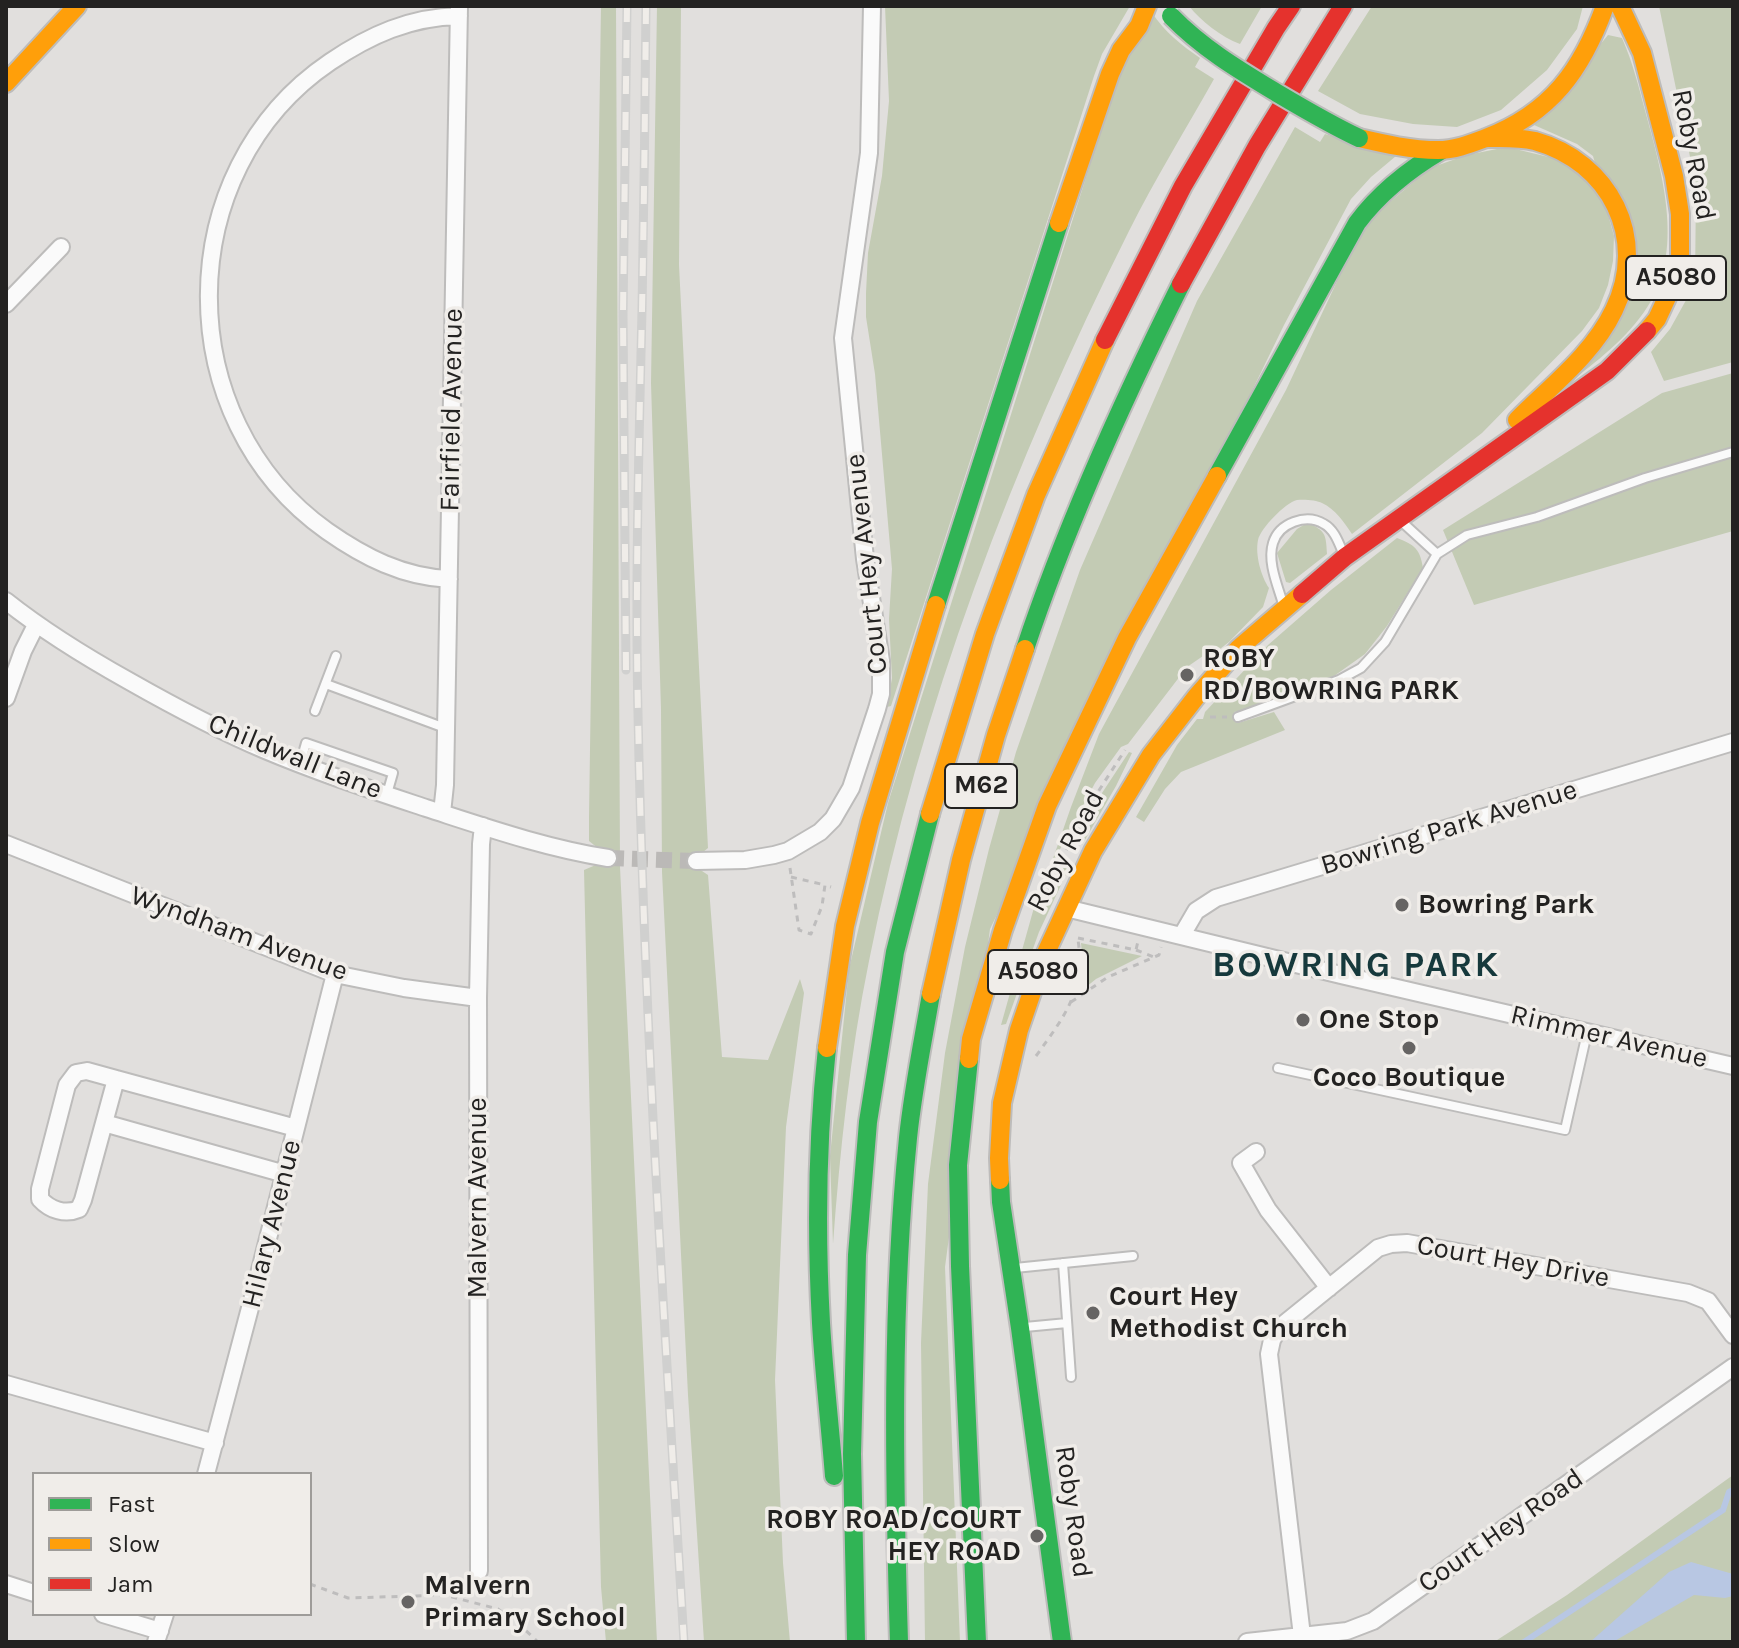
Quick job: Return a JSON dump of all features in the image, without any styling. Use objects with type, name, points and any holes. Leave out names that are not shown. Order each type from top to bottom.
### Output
[{"type":"main road","points":[[6,83],[77,6]]},
{"type":"main road","points":[[845,1642],[821,1323],[818,1220],[821,1105],[845,926],[870,823],[916,668],[1064,207],[1110,74],[1121,50],[1139,26],[1147,6]]},
{"type":"main road","name":"M62","points":[[856,1642],[852,1454],[857,1255],[868,1122],[895,952],[934,796],[985,634],[1036,495],[1102,346],[1183,186],[1291,6]]},
{"type":"main road","name":"M62","points":[[899,1642],[895,1427],[899,1262],[910,1117],[937,958],[976,800],[1023,652],[1075,511],[1142,360],[1216,216],[1314,49],[1343,6]]},
{"type":"main road","name":"A5080","points":[[1167,11],[1190,37],[1213,54],[1334,126],[1359,138],[1402,149],[1442,150],[1515,126],[1540,109],[1580,65],[1597,32],[1605,6]]},
{"type":"main road","name":"Roby Road","points":[[1062,1642],[1001,1202],[999,1158],[1002,1103],[1023,1016],[1044,957],[1093,851],[1151,755],[1239,648],[1345,557],[1607,371],[1657,319],[1676,278],[1680,258],[1680,214],[1674,176],[1642,53],[1620,6]]},
{"type":"main road","name":"Roby Road","points":[[1472,465],[1602,331],[1622,292],[1628,251],[1618,206],[1598,176],[1583,163],[1566,152],[1537,141],[1486,138]]},
{"type":"main road","points":[[977,1642],[958,1165],[971,1039],[1003,930],[1047,806],[1127,638],[1348,238],[1376,197],[1417,164],[1442,150]]},
{"type":"street","name":"Court Hey Avenue","points":[[696,861],[759,859],[788,851],[820,832],[833,819],[851,788],[881,694],[881,661],[865,559],[843,338],[869,153],[872,6]]},
{"type":"street","name":"Fairfield Avenue","points":[[442,813],[445,785],[459,11]]},
{"type":"street","points":[[449,579],[413,575],[377,562],[315,522],[277,485],[249,445],[229,405],[213,346],[208,303],[211,256],[225,198],[248,150],[277,110],[322,67],[374,35],[406,23],[459,11]]},
{"type":"street","points":[[6,304],[61,247]]},
{"type":"street","name":"Childwall Lane","points":[[6,601],[36,625],[97,663],[180,709],[265,750],[483,826],[567,851],[608,858]]},
{"type":"street","points":[[6,698],[36,625]]},
{"type":"street","name":"Bowring Park Avenue","points":[[1174,933],[1196,911],[1216,898],[1733,742]]},
{"type":"street","name":"Malvern Avenue","points":[[479,1571],[478,998],[483,826]]},
{"type":"street","name":"Wyndham Avenue","points":[[6,844],[335,974],[478,998]]},
{"type":"street","name":"Rimmer Avenue","points":[[1066,908],[1733,1066]]},
{"type":"street","name":"Hilary Avenue","points":[[207,1472],[335,974]]},
{"type":"street","points":[[116,1079],[79,1209],[69,1213],[47,1207],[40,1199],[40,1189],[67,1085],[76,1073],[87,1071],[296,1128]]},
{"type":"street","points":[[104,1123],[285,1174]]},
{"type":"street","points":[[1256,1152],[1241,1163],[1268,1210],[1329,1288]]},
{"type":"street","name":"Court Hey Drive","points":[[1302,1636],[1269,1354],[1279,1328],[1378,1248],[1407,1243],[1688,1293],[1708,1301],[1733,1335]]},
{"type":"street","name":"Court Hey Road","points":[[1247,1642],[1347,1631],[1373,1621],[1733,1367]]},
{"type":"street","points":[[6,1384],[215,1443]]},
{"type":"street","points":[[6,1584],[32,1592]]},
{"type":"street","points":[[108,1616],[158,1637],[164,1616]]},
{"type":"lane","points":[[1238,717],[1339,680],[1361,668],[1385,642],[1437,554],[1467,535],[1537,517],[1645,478],[1733,452]]},
{"type":"lane","points":[[1399,519],[1437,554]]},
{"type":"lane","points":[[1284,609],[1271,554],[1273,541],[1287,525],[1305,520],[1326,524],[1345,557]]},
{"type":"lane","points":[[315,711],[336,656]]},
{"type":"lane","points":[[326,684],[446,728]]},
{"type":"lane","points":[[1278,1068],[1565,1130],[1587,1032]]},
{"type":"lane","points":[[1010,1269],[1133,1256]]},
{"type":"lane","points":[[1063,1263],[1071,1377]]},
{"type":"lane","points":[[1020,1328],[1067,1323]]},
{"type":"path","points":[[788,851],[799,930],[811,934],[822,906],[825,885]]},
{"type":"path","points":[[791,877],[831,887]]},
{"type":"path","points":[[1071,1002],[1108,977],[1159,955],[1174,933]]},
{"type":"path","points":[[1028,1067],[1071,1002],[1080,973],[1076,938],[1129,949]]},
{"type":"path","points":[[1136,950],[1154,957]]},
{"type":"path","points":[[312,1585],[348,1598],[444,1595],[498,1609],[538,1642]]},
{"type":"green space","points":[[601,6],[616,6],[620,867],[657,1642],[606,1642],[601,1587],[584,870],[598,864],[599,849],[589,841],[589,817]]},
{"type":"green space","points":[[657,6],[681,6],[679,265],[708,848],[697,857],[699,869],[708,875],[722,1057],[768,1060],[800,979],[804,993],[786,1127],[775,1380],[783,1563],[790,1642],[704,1642],[688,1395],[662,872],[661,709],[651,383]]},
{"type":"green space","points":[[885,6],[1130,6],[1102,54],[1094,76],[891,706],[887,707],[892,678],[889,619],[892,569],[875,374],[866,317],[868,253],[882,176],[889,101]]},
{"type":"green space","points":[[1189,6],[1262,6],[1240,44],[1212,28]]},
{"type":"green space","points":[[1372,6],[1583,6],[1577,29],[1547,70],[1501,110],[1457,127],[1413,124],[1360,114],[1318,91]]},
{"type":"green space","points":[[1659,6],[1733,6],[1733,362],[1664,381],[1651,352],[1670,329],[1695,284],[1696,186]]},
{"type":"green space","points":[[1152,13],[1174,38],[1200,58],[1195,67],[1214,79],[1129,231],[1087,318],[1009,497],[943,679],[890,866],[869,961],[846,1102],[833,1244],[830,1156],[849,969],[888,803],[1121,67]]},
{"type":"green space","points":[[1608,35],[1622,38],[1636,76],[1663,184],[1668,233],[1666,256],[1661,279],[1651,301],[1635,324],[1573,380],[1630,286],[1593,156],[1577,144],[1534,125]]},
{"type":"green space","points":[[1295,127],[1320,142],[1325,134],[1396,156],[1351,199],[1284,325],[990,929],[945,1267],[960,1642],[925,1642],[921,1343],[928,1184],[945,1053],[965,947],[1016,752],[1080,570],[1197,301]]},
{"type":"green space","points":[[1507,147],[1561,160],[1594,188],[1607,211],[1614,236],[1608,285],[1599,308],[1582,331],[1482,433],[1352,534],[1335,512],[1317,501],[1297,500],[1274,517],[1258,540],[1259,565],[1269,588],[1263,607],[1229,642],[1207,659],[1203,656],[1187,667],[1128,744],[1121,747],[1095,783],[1049,870],[1099,734],[1286,390],[1364,224],[1430,168],[1467,155]]},
{"type":"green space","points":[[1733,373],[1733,531],[1474,605],[1443,530],[1662,393]]},
{"type":"green space","points":[[1307,523],[1324,534],[1327,554],[1290,583],[1286,582],[1277,553],[1297,529]]},
{"type":"green space","points":[[1397,538],[1416,548],[1423,568],[1387,626],[1365,654],[1334,676],[1249,710],[1234,712],[1238,723],[1274,712],[1285,730],[1181,772],[1165,789],[1144,822],[1136,817],[1177,745],[1197,719],[1203,719],[1205,712],[1268,645]]},
{"type":"green space","points":[[1129,752],[1132,753],[1116,786],[1082,845],[1075,841],[1095,805],[1104,799],[1102,793]]},
{"type":"green space","points":[[1063,865],[1069,868],[1039,932],[1006,1024],[1001,1025],[1035,904],[1045,906]]},
{"type":"green space","points":[[1081,943],[1142,956],[1096,979],[1081,991]]},
{"type":"green space","points":[[1733,1475],[1733,1642],[1494,1642],[1567,1595]]},
{"type":"water","points":[[1691,1562],[1733,1574],[1733,1596],[1694,1595],[1613,1642],[1590,1642],[1669,1572]]},
{"type":"waterway","points":[[1524,1642],[1723,1510],[1729,1492],[1733,1490]]},
{"type":"tunnel","points":[[608,858],[696,861]]},
{"type":"railway","points":[[626,670],[623,314],[627,6]]},
{"type":"railway","points":[[646,6],[637,562],[638,714],[650,1062],[684,1642]]},
{"type":"traffic: fast","points":[[1171,16],[1235,67],[1307,111],[1359,138]]},
{"type":"traffic: fast","points":[[1217,476],[1357,223],[1395,182],[1442,150]]},
{"type":"traffic: fast","points":[[936,605],[1059,223]]},
{"type":"traffic: fast","points":[[1025,649],[1059,555],[1097,464],[1181,284]]},
{"type":"traffic: fast","points":[[856,1642],[852,1454],[857,1255],[868,1122],[895,952],[930,814]]},
{"type":"traffic: fast","points":[[899,1642],[895,1453],[899,1264],[910,1120],[931,994]]},
{"type":"traffic: fast","points":[[827,1048],[819,1151],[818,1254],[834,1476]]},
{"type":"traffic: fast","points":[[969,1059],[958,1165],[977,1642]]},
{"type":"traffic: fast","points":[[1000,1180],[1062,1642]]},
{"type":"traffic: slow","points":[[6,83],[77,6]]},
{"type":"traffic: slow","points":[[1059,223],[1110,74],[1121,50],[1139,26],[1147,6]]},
{"type":"traffic: slow","points":[[1359,138],[1408,148],[1444,150],[1509,128],[1529,116],[1561,87],[1586,50],[1605,6]]},
{"type":"traffic: slow","points":[[1620,6],[1642,53],[1674,176],[1680,214],[1680,258],[1676,278],[1657,319],[1647,331]]},
{"type":"traffic: slow","points":[[1486,138],[1535,141],[1561,151],[1584,166],[1616,206],[1624,230],[1627,256],[1624,283],[1614,310],[1595,341],[1517,420]]},
{"type":"traffic: slow","points":[[930,814],[985,634],[1036,495],[1105,340]]},
{"type":"traffic: slow","points":[[969,1059],[971,1039],[1003,930],[1047,806],[1127,638],[1217,476]]},
{"type":"traffic: slow","points":[[1000,1180],[1002,1103],[1019,1030],[1044,957],[1093,851],[1151,755],[1196,697],[1239,648],[1302,594]]},
{"type":"traffic: slow","points":[[827,1048],[845,926],[870,823],[936,605]]},
{"type":"traffic: slow","points":[[931,994],[961,860],[996,735],[1025,649]]},
{"type":"traffic: jam","points":[[1105,340],[1183,186],[1291,6]]},
{"type":"traffic: jam","points":[[1181,284],[1257,146],[1343,6]]},
{"type":"traffic: jam","points":[[1302,594],[1345,557],[1607,371],[1647,331]]},
{"type":"place","name":"ROBY RD/BOWRING PARK","points":[[1187,675]]},
{"type":"place","name":"Bowring Park","points":[[1402,905]]},
{"type":"place","name":"One Stop","points":[[1303,1020]]},
{"type":"place","name":"Coco Boutique","points":[[1409,1048]]},
{"type":"place","name":"Court Hey Methodist Church","points":[[1093,1313]]},
{"type":"place","name":"ROBY ROAD/COURT HEY ROAD","points":[[1037,1536]]},
{"type":"place","name":"Malvern Primary School","points":[[408,1602]]},
{"type":"district","name":"BOWRING PARK","points":[[1356,966]]}]
